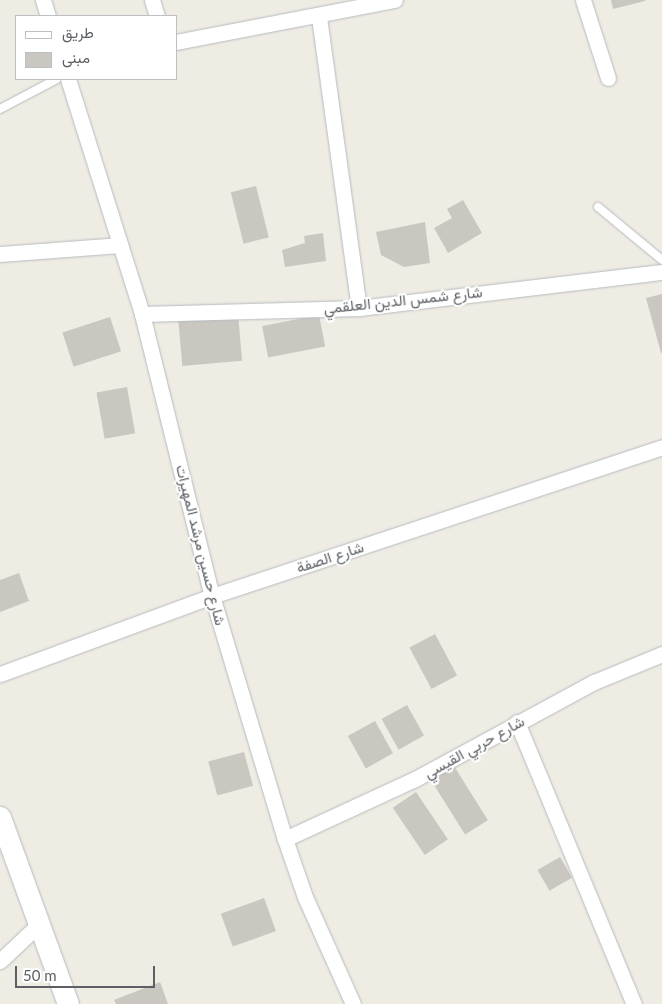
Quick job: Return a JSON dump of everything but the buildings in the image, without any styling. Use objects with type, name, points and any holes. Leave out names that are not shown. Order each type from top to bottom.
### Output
[{"type":"street","points":[[42,0],[48,15]]},
{"type":"street","points":[[152,0],[158,15]]},
{"type":"street","points":[[178,42],[319,17],[395,0]]},
{"type":"street","points":[[583,0],[608,78]]},
{"type":"street","points":[[319,17],[359,308]]},
{"type":"street","name":"شارع حسين مرشد المهيرات","points":[[68,80],[142,314],[212,596],[286,840],[305,897],[353,1004]]},
{"type":"street","points":[[0,254],[120,245]]},
{"type":"street","name":"شارع شمس الدين العلقمي","points":[[142,314],[359,308],[662,272]]},
{"type":"street","name":"شارع الصفة","points":[[0,674],[212,596],[662,447]]},
{"type":"street","name":"شارع حربي القيسي","points":[[286,840],[415,779],[517,722],[594,682],[662,654]]},
{"type":"street","points":[[517,722],[634,1004]]},
{"type":"street","points":[[0,817],[37,926],[68,1004]]},
{"type":"street","points":[[0,961],[37,926]]},
{"type":"lane","points":[[0,109],[55,80]]},
{"type":"lane","points":[[598,207],[662,260]]}]
